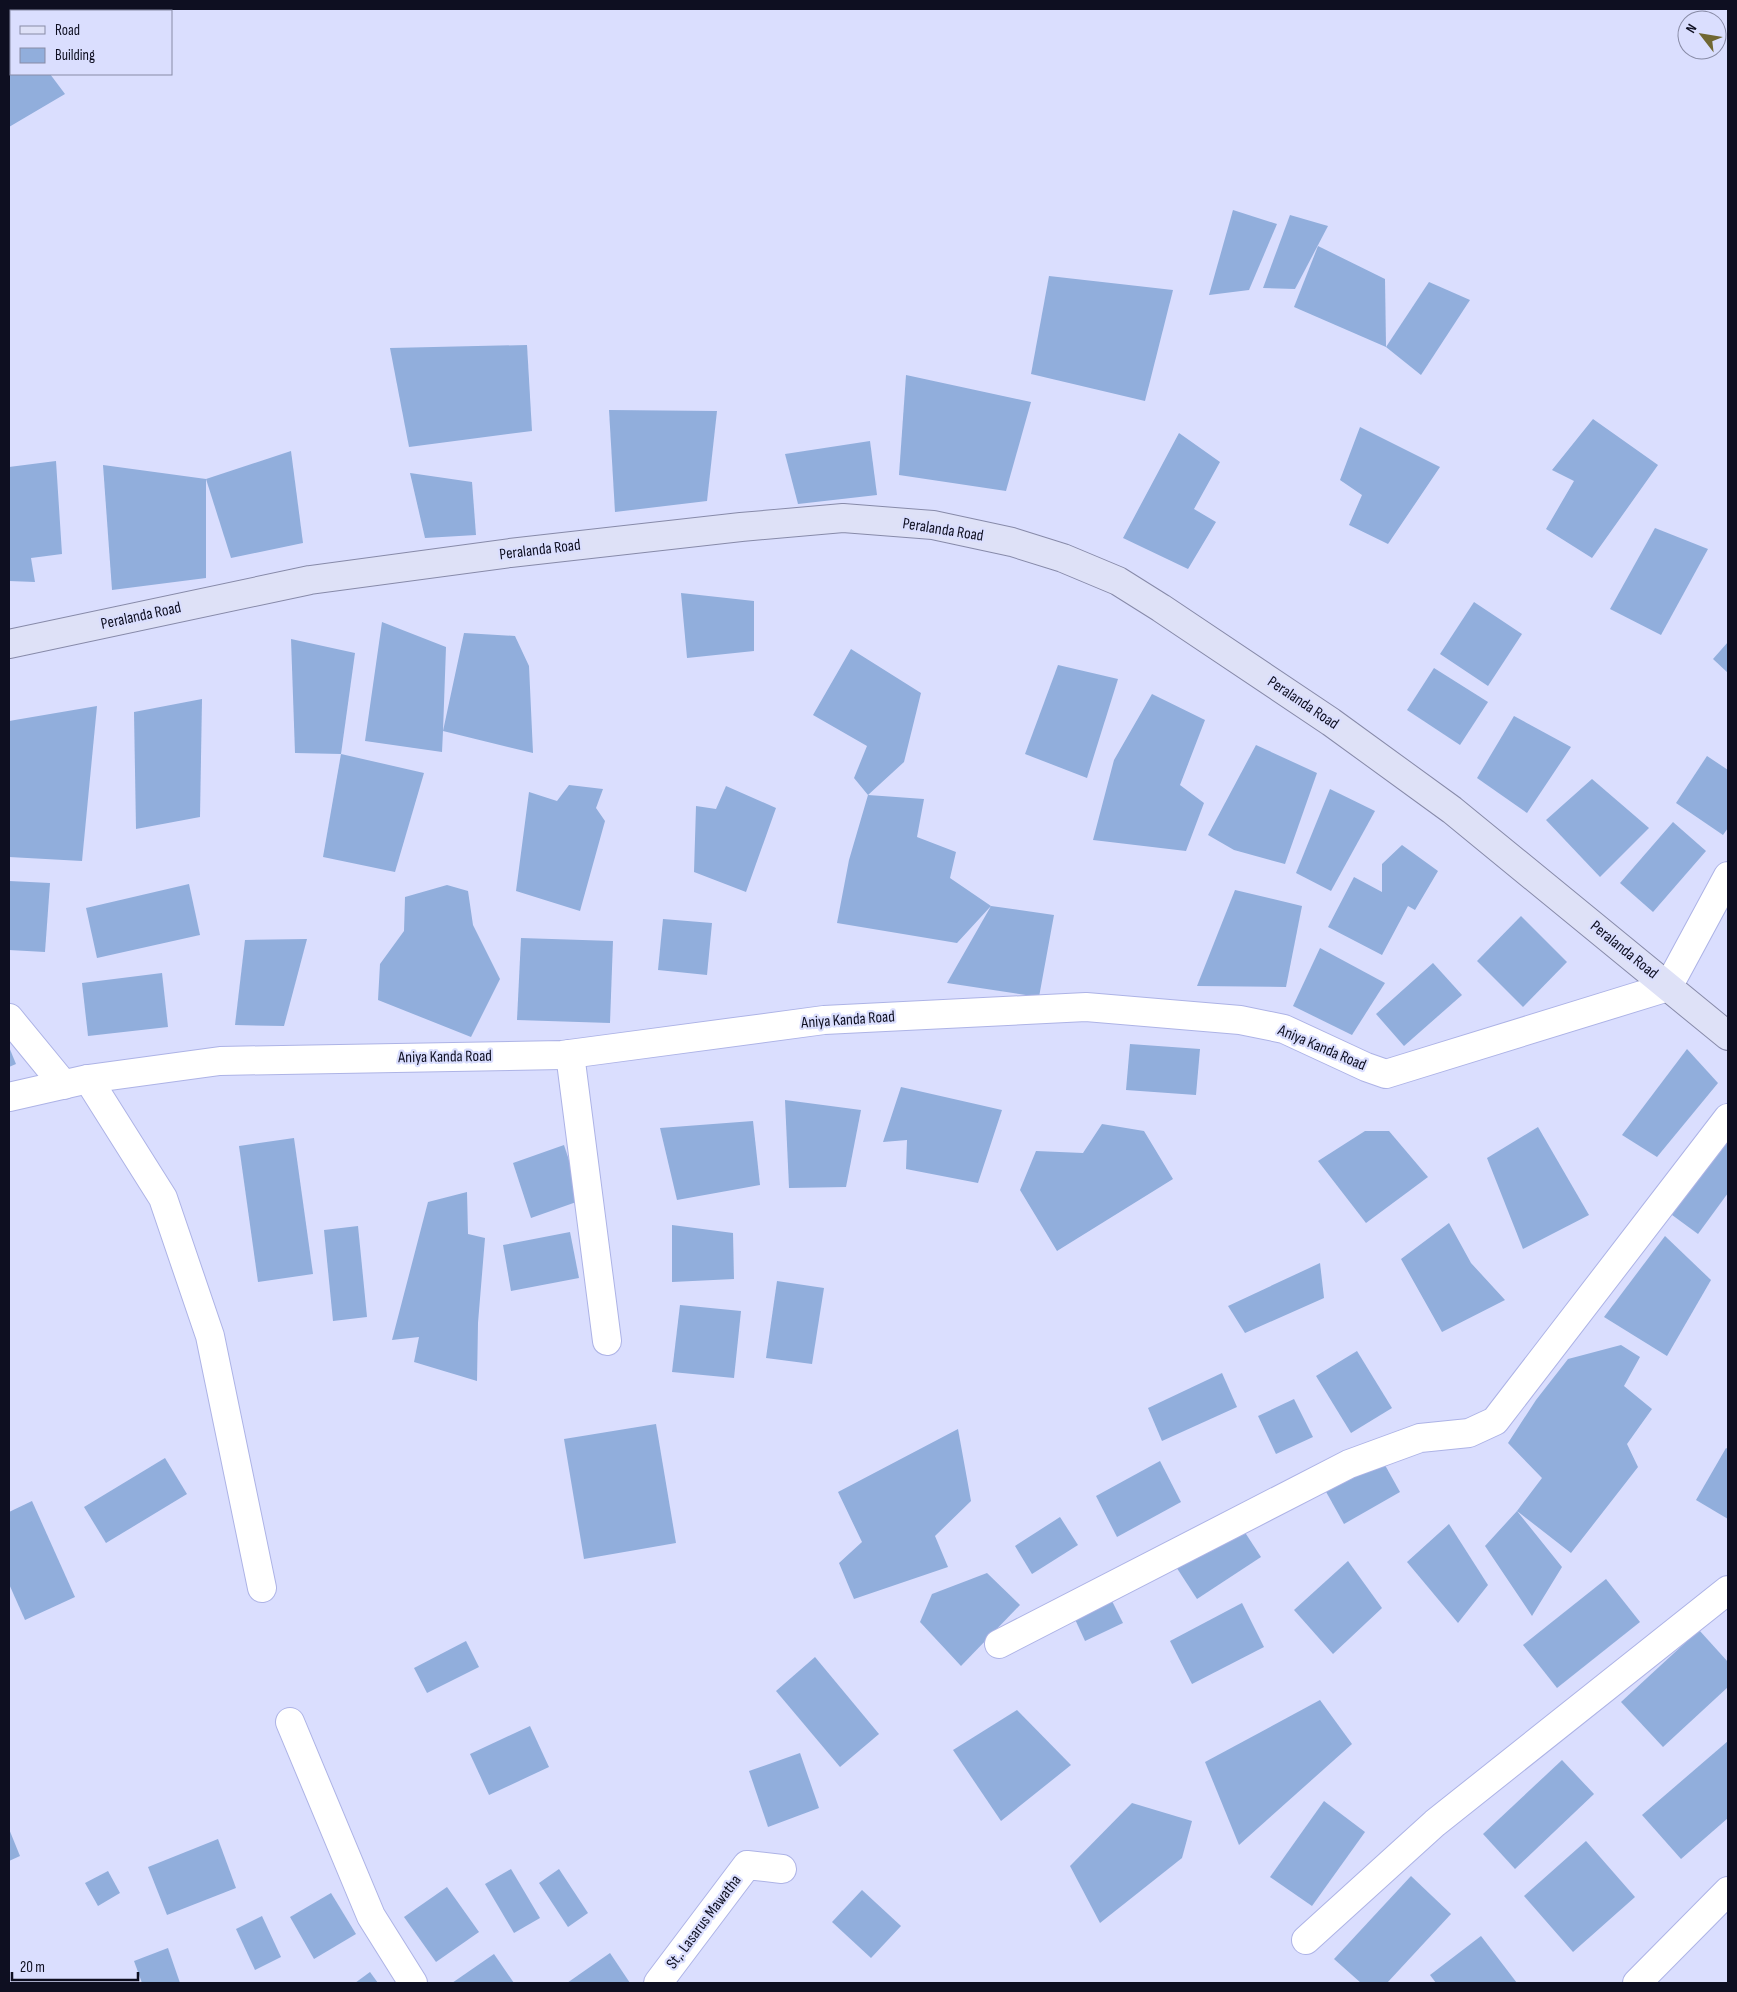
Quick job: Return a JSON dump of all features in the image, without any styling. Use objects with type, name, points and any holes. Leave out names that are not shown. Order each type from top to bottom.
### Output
[{"type":"main road","name":"Peralanda Road","points":[[9,644],[310,580],[510,553],[741,526],[843,518],[933,525],[1012,542],[1063,558],[1118,581],[1331,722],[1452,810],[1728,1036]]},
{"type":"street","points":[[1668,987],[1728,876]]},
{"type":"street","name":"Aniya Kanda Road","points":[[9,1097],[76,1082],[220,1061],[570,1054],[824,1020],[1086,1007],[1240,1020],[1284,1029],[1366,1067],[1386,1074],[1668,987]]},
{"type":"street","points":[[9,1018],[76,1082],[164,1198],[210,1336],[262,1588]]},
{"type":"street","points":[[570,1054],[607,1341]]},
{"type":"street","points":[[999,1644],[1349,1464],[1420,1438],[1469,1432],[1495,1421],[1728,1118]]},
{"type":"street","points":[[1306,1940],[1435,1823],[1728,1590]]},
{"type":"street","points":[[290,1722],[371,1916],[413,1983]]},
{"type":"street","name":"St,. Lasarus Mawatha","points":[[658,1983],[747,1865],[782,1870]]},
{"type":"street","points":[[1637,1983],[1728,1891]]},
{"type":"building","points":[[30,9],[150,10],[31,10]]},
{"type":"building","points":[[9,20],[10,75],[51,75],[65,94],[9,127]]},
{"type":"building","points":[[1233,210],[1277,224],[1249,290],[1209,295]]},
{"type":"building","points":[[1290,215],[1328,226],[1295,289],[1263,288]]},
{"type":"building","points":[[1318,246],[1385,279],[1386,347],[1294,307]]},
{"type":"building","points":[[1049,276],[1173,290],[1145,401],[1031,374]]},
{"type":"building","points":[[1429,282],[1470,300],[1421,375],[1386,347]]},
{"type":"building","points":[[527,345],[532,431],[409,447],[390,348]]},
{"type":"building","points":[[906,375],[1031,402],[1006,491],[899,475]]},
{"type":"building","points":[[609,410],[717,411],[707,501],[615,512]]},
{"type":"building","points":[[1593,419],[1658,465],[1592,558],[1546,529],[1574,481],[1552,470]]},
{"type":"building","points":[[1360,427],[1440,467],[1388,544],[1349,525],[1362,495],[1340,480]]},
{"type":"building","points":[[1179,433],[1220,462],[1194,509],[1216,522],[1188,569],[1123,538]]},
{"type":"building","points":[[870,441],[877,495],[798,504],[785,454]]},
{"type":"building","points":[[291,451],[303,543],[231,558],[206,479]]},
{"type":"building","points":[[56,461],[62,554],[31,558],[35,582],[9,581],[9,467]]},
{"type":"building","points":[[103,465],[206,479],[206,578],[112,590]]},
{"type":"building","points":[[410,473],[472,482],[476,535],[425,538]]},
{"type":"building","points":[[1655,528],[1708,549],[1661,635],[1610,609]]},
{"type":"building","points":[[681,593],[754,601],[754,651],[687,658]]},
{"type":"building","points":[[1474,602],[1522,634],[1488,686],[1440,654]]},
{"type":"building","points":[[382,622],[446,647],[442,752],[365,741]]},
{"type":"building","points":[[464,633],[515,636],[529,666],[533,753],[443,731]]},
{"type":"building","points":[[291,639],[355,653],[341,754],[295,753]]},
{"type":"building","points":[[1728,642],[1728,673],[1713,659]]},
{"type":"building","points":[[851,649],[921,693],[904,762],[868,795],[854,778],[867,746],[813,715]]},
{"type":"building","points":[[1058,665],[1118,679],[1087,778],[1025,754]]},
{"type":"building","points":[[1434,668],[1488,702],[1460,745],[1407,710]]},
{"type":"building","points":[[1152,694],[1205,720],[1180,785],[1204,803],[1186,851],[1093,840],[1114,760]]},
{"type":"building","points":[[202,699],[200,817],[136,829],[134,712]]},
{"type":"building","points":[[97,706],[82,861],[9,857],[9,721]]},
{"type":"building","points":[[1514,716],[1571,747],[1527,813],[1477,778]]},
{"type":"building","points":[[1256,745],[1317,773],[1285,864],[1234,850],[1208,835]]},
{"type":"building","points":[[341,754],[424,773],[395,872],[323,857]]},
{"type":"building","points":[[1707,756],[1728,770],[1728,828],[1723,835],[1676,803]]},
{"type":"building","points":[[1592,779],[1649,828],[1600,877],[1546,820]]},
{"type":"building","points":[[569,785],[603,789],[596,808],[605,821],[580,911],[516,891],[529,792],[557,801]]},
{"type":"building","points":[[726,786],[776,808],[746,892],[694,872],[696,806],[716,809]]},
{"type":"building","points":[[1330,789],[1375,811],[1331,891],[1296,873]]},
{"type":"building","points":[[868,795],[924,799],[917,837],[956,852],[950,878],[991,906],[957,943],[837,923],[849,860]]},
{"type":"building","points":[[1673,822],[1706,851],[1653,912],[1620,883]]},
{"type":"building","points":[[1402,845],[1438,871],[1415,910],[1408,906],[1382,955],[1328,927],[1354,877],[1382,892],[1382,864]]},
{"type":"building","points":[[9,881],[50,883],[45,952],[9,950]]},
{"type":"building","points":[[189,884],[200,935],[97,958],[86,908]]},
{"type":"building","points":[[447,885],[468,891],[473,925],[500,979],[471,1037],[378,1000],[380,964],[404,931],[405,897]]},
{"type":"building","points":[[1235,890],[1302,906],[1286,987],[1197,986]]},
{"type":"building","points":[[991,906],[1054,915],[1039,997],[947,983]]},
{"type":"building","points":[[1521,916],[1567,962],[1523,1007],[1477,961]]},
{"type":"building","points":[[663,919],[712,923],[707,975],[658,970]]},
{"type":"building","points":[[521,938],[613,941],[610,1023],[517,1020]]},
{"type":"building","points":[[307,939],[284,1026],[235,1025],[245,940]]},
{"type":"building","points":[[1320,948],[1385,983],[1352,1035],[1293,1006]]},
{"type":"building","points":[[1433,963],[1462,995],[1404,1046],[1376,1014]]},
{"type":"building","points":[[162,973],[168,1027],[88,1036],[82,983]]},
{"type":"building","points":[[1130,1044],[1200,1049],[1196,1095],[1126,1090]]},
{"type":"building","points":[[9,1047],[16,1064],[9,1067]]},
{"type":"building","points":[[1687,1049],[1718,1083],[1657,1157],[1622,1135]]},
{"type":"building","points":[[901,1087],[1002,1110],[978,1183],[906,1169],[907,1140],[883,1142]]},
{"type":"building","points":[[785,1100],[861,1110],[846,1187],[789,1188]]},
{"type":"building","points":[[753,1121],[760,1185],[677,1200],[660,1128]]},
{"type":"building","points":[[1102,1124],[1144,1131],[1173,1179],[1057,1251],[1020,1190],[1036,1151],[1083,1153]]},
{"type":"building","points":[[1728,1125],[1728,1193],[1698,1234],[1653,1201]]},
{"type":"building","points":[[1538,1127],[1589,1215],[1523,1249],[1487,1158]]},
{"type":"building","points":[[1365,1131],[1389,1131],[1428,1177],[1366,1223],[1318,1161]]},
{"type":"building","points":[[294,1138],[313,1274],[258,1282],[239,1146]]},
{"type":"building","points":[[564,1145],[582,1200],[531,1218],[513,1163]]},
{"type":"building","points":[[467,1192],[468,1234],[485,1238],[478,1323],[477,1381],[414,1362],[419,1337],[392,1340],[428,1202]]},
{"type":"building","points":[[1449,1223],[1471,1263],[1505,1300],[1442,1332],[1401,1259]]},
{"type":"building","points":[[672,1225],[733,1233],[734,1279],[672,1282]]},
{"type":"building","points":[[358,1226],[367,1317],[333,1321],[324,1230]]},
{"type":"building","points":[[570,1232],[579,1278],[511,1291],[503,1245]]},
{"type":"building","points":[[1665,1236],[1711,1280],[1667,1356],[1604,1317]]},
{"type":"building","points":[[1320,1263],[1324,1298],[1245,1333],[1228,1306]]},
{"type":"building","points":[[777,1281],[824,1288],[812,1364],[766,1358]]},
{"type":"building","points":[[680,1305],[741,1311],[734,1378],[672,1372]]},
{"type":"building","points":[[1621,1345],[1640,1357],[1624,1386],[1652,1409],[1627,1444],[1638,1467],[1571,1553],[1517,1511],[1542,1478],[1508,1443],[1536,1400],[1568,1359]]},
{"type":"building","points":[[1357,1351],[1392,1408],[1351,1433],[1316,1376]]},
{"type":"building","points":[[1222,1373],[1237,1407],[1162,1441],[1148,1408]]},
{"type":"building","points":[[1294,1399],[1313,1437],[1276,1454],[1258,1416]]},
{"type":"building","points":[[656,1424],[676,1543],[584,1559],[564,1439]]},
{"type":"building","points":[[958,1429],[971,1501],[935,1536],[948,1567],[854,1599],[839,1563],[862,1542],[838,1492]]},
{"type":"building","points":[[1726,1448],[1728,1449],[1728,1519],[1696,1500]]},
{"type":"building","points":[[1376,1449],[1400,1492],[1344,1524],[1320,1481]]},
{"type":"building","points":[[165,1458],[187,1494],[106,1543],[84,1507]]},
{"type":"building","points":[[1160,1461],[1181,1502],[1117,1537],[1096,1496]]},
{"type":"building","points":[[32,1501],[75,1597],[25,1620],[9,1584],[9,1512]]},
{"type":"building","points":[[1517,1511],[1562,1567],[1532,1616],[1485,1546]]},
{"type":"building","points":[[1233,1514],[1261,1557],[1197,1599],[1169,1556]]},
{"type":"building","points":[[1060,1517],[1078,1545],[1032,1574],[1015,1546]]},
{"type":"building","points":[[1449,1524],[1488,1585],[1458,1623],[1407,1562]]},
{"type":"building","points":[[1348,1561],[1382,1608],[1333,1654],[1294,1610]]},
{"type":"building","points":[[987,1573],[1020,1605],[961,1666],[920,1622],[932,1594]]},
{"type":"building","points":[[1606,1579],[1640,1622],[1557,1688],[1523,1645]]},
{"type":"building","points":[[1105,1587],[1123,1623],[1085,1641],[1068,1604]]},
{"type":"building","points":[[1242,1603],[1264,1647],[1192,1684],[1170,1641]]},
{"type":"building","points":[[1699,1630],[1728,1662],[1728,1687],[1663,1747],[1621,1702]]},
{"type":"building","points":[[466,1641],[479,1667],[427,1693],[414,1668]]},
{"type":"building","points":[[815,1657],[879,1734],[840,1767],[776,1691]]},
{"type":"building","points":[[1320,1700],[1352,1744],[1239,1845],[1205,1762]]},
{"type":"building","points":[[1017,1710],[1071,1765],[1001,1821],[953,1750]]},
{"type":"building","points":[[530,1726],[549,1767],[489,1795],[470,1754]]},
{"type":"building","points":[[1728,1741],[1728,1818],[1681,1859],[1642,1815]]},
{"type":"building","points":[[800,1753],[819,1808],[768,1827],[749,1771]]},
{"type":"building","points":[[1562,1760],[1594,1794],[1515,1869],[1483,1834]]},
{"type":"building","points":[[1324,1801],[1365,1832],[1312,1906],[1270,1877]]},
{"type":"building","points":[[1132,1803],[1192,1821],[1182,1858],[1100,1923],[1070,1866]]},
{"type":"building","points":[[9,1829],[20,1856],[9,1861]]},
{"type":"building","points":[[218,1839],[236,1888],[167,1915],[148,1867]]},
{"type":"building","points":[[1586,1841],[1635,1897],[1573,1952],[1524,1896]]},
{"type":"building","points":[[511,1869],[540,1918],[514,1933],[485,1884]]},
{"type":"building","points":[[559,1869],[588,1913],[568,1927],[539,1883]]},
{"type":"building","points":[[108,1871],[120,1893],[98,1906],[85,1883]]},
{"type":"building","points":[[1411,1876],[1451,1914],[1387,1983],[1361,1983],[1334,1959]]},
{"type":"building","points":[[447,1887],[479,1932],[436,1962],[404,1917]]},
{"type":"building","points":[[862,1890],[901,1926],[871,1958],[832,1922]]},
{"type":"building","points":[[331,1893],[356,1934],[314,1959],[290,1917]]},
{"type":"building","points":[[262,1916],[281,1957],[255,1970],[236,1929]]},
{"type":"building","points":[[1481,1936],[1517,1983],[1436,1983],[1430,1975]]},
{"type":"building","points":[[168,1948],[180,1983],[142,1983],[134,1961]]},
{"type":"building","points":[[610,1953],[630,1983],[567,1983]]},
{"type":"building","points":[[494,1954],[514,1983],[452,1983]]},
{"type":"building","points":[[370,1972],[378,1983],[355,1983]]}]
